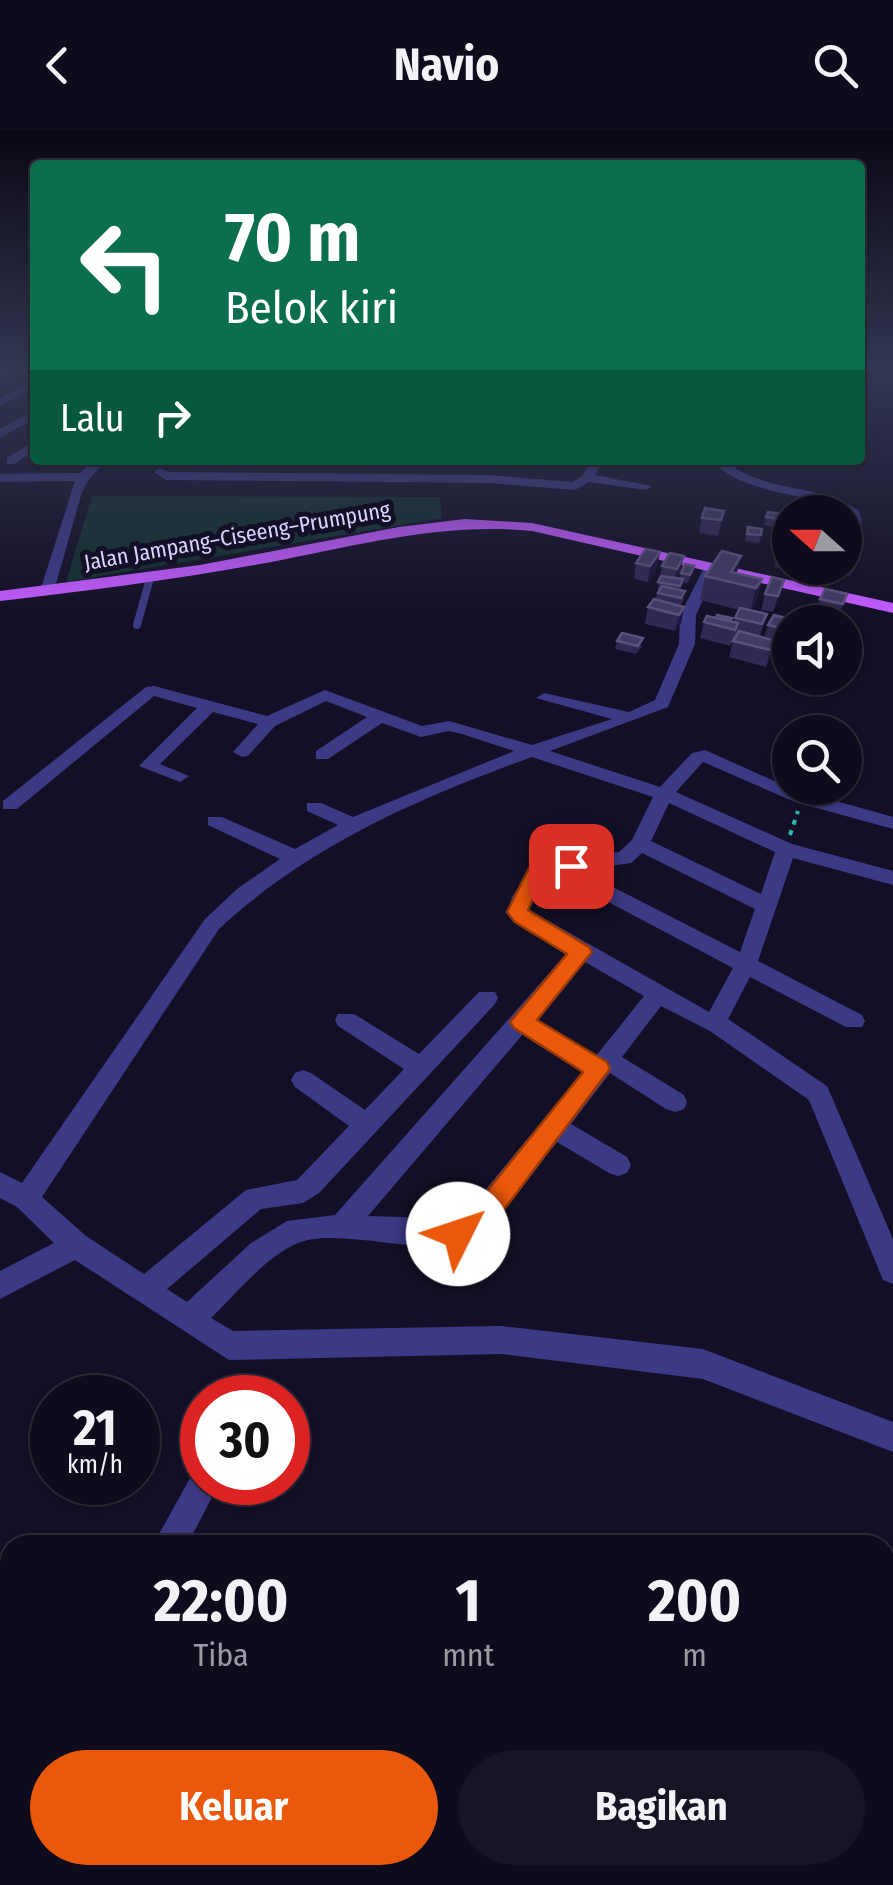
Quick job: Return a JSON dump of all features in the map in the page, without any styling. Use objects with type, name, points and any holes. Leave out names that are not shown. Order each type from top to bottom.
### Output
[{"type":"main road","name":"Jalan Jampang–Ciseeng–Prumpung","points":[[0,596],[150,578],[425,526],[478,522],[532,527],[893,608]]},
{"type":"street","points":[[11,461],[25,452]]},
{"type":"street","points":[[47,590],[80,484],[97,465]]},
{"type":"street","points":[[169,465],[160,472],[250,477],[539,476],[575,486],[587,478],[595,465]]},
{"type":"street","points":[[203,476],[215,465]]},
{"type":"street","points":[[250,477],[263,465]]},
{"type":"street","points":[[300,476],[312,465]]},
{"type":"street","points":[[346,477],[359,465]]},
{"type":"street","points":[[394,478],[406,465]]},
{"type":"street","points":[[441,478],[453,465]]},
{"type":"street","points":[[490,479],[501,465]]},
{"type":"street","points":[[725,465],[764,488],[807,495]]},
{"type":"street","points":[[0,478],[80,484]]},
{"type":"street","points":[[587,478],[646,486]]},
{"type":"street","points":[[26,1198],[212,924],[246,891],[294,857],[354,825],[528,752],[662,704],[687,644],[688,615],[711,568]]},
{"type":"street","points":[[811,590],[814,585]]},
{"type":"street","points":[[10,806],[146,692],[154,690],[269,722]]},
{"type":"street","points":[[242,752],[269,722],[325,695],[421,732],[450,726],[465,729],[664,794],[786,849],[893,878]]},
{"type":"street","points":[[544,698],[628,717]]},
{"type":"street","points":[[180,776],[148,766],[210,706]]},
{"type":"street","points":[[322,755],[382,716]]},
{"type":"street","points":[[772,785],[704,756],[698,757],[664,794],[640,844],[624,858],[536,872],[518,912],[581,952],[706,1021],[715,1022],[818,1092],[893,1271]]},
{"type":"street","points":[[827,805],[893,823]]},
{"type":"street","points":[[314,807],[354,825]]},
{"type":"street","points":[[215,821],[294,857]]},
{"type":"street","points":[[640,844],[768,906]]},
{"type":"street","points":[[715,1022],[747,963],[786,849]]},
{"type":"street","points":[[571,866],[604,891],[854,1020]]},
{"type":"street","points":[[342,1227],[581,952]]},
{"type":"street","points":[[188,1320],[261,1252],[296,1230],[342,1227],[458,1234],[470,1228],[658,994]]},
{"type":"street","points":[[144,1291],[255,1198],[302,1191],[487,998]]},
{"type":"street","points":[[346,1020],[422,1068]]},
{"type":"street","points":[[522,1022],[676,1102]]},
{"type":"street","points":[[303,1080],[367,1125]]},
{"type":"street","points":[[554,1126],[618,1165]]},
{"type":"street","points":[[0,1184],[26,1198],[76,1245],[229,1346],[501,1340],[703,1364],[893,1437]]},
{"type":"street","points":[[0,1286],[76,1245]]},
{"type":"street","points":[[175,1535],[192,1505]]},
{"type":"lane","points":[[138,624],[150,578]]},
{"type":"path","points":[[786,849],[800,805]]},
{"type":"green space","points":[[92,496],[440,497],[442,518],[66,582]]},
{"type":"building","points":[[705,508],[724,511],[721,520],[702,518]]},
{"type":"building","points":[[748,527],[762,529],[761,535],[747,534]]},
{"type":"building","points":[[646,549],[660,552],[650,566],[636,563]]},
{"type":"building","points":[[722,551],[741,556],[731,572],[762,579],[756,588],[705,576]]},
{"type":"building","points":[[670,553],[684,556],[677,569],[662,566]]},
{"type":"building","points":[[685,564],[694,566],[690,575],[681,573]]},
{"type":"building","points":[[661,576],[683,579],[680,586],[658,582]]},
{"type":"building","points":[[772,577],[772,585],[782,585],[778,596],[765,594]]},
{"type":"building","points":[[662,586],[685,591],[681,598],[658,593]]},
{"type":"building","points":[[825,589],[847,594],[843,604],[820,599]]},
{"type":"building","points":[[654,599],[684,607],[679,615],[648,607]]},
{"type":"building","points":[[740,608],[767,614],[762,624],[735,618]]},
{"type":"building","points":[[707,616],[738,623],[735,630],[704,622]]},
{"type":"building","points":[[739,631],[772,640],[772,648],[771,650],[733,641]]},
{"type":"building","points":[[622,633],[643,638],[638,646],[617,641]]},
{"type":"route","points":[[458,1234],[485,1214],[598,1069],[522,1022],[581,952],[522,917],[518,905],[536,872],[571,866]]}]
